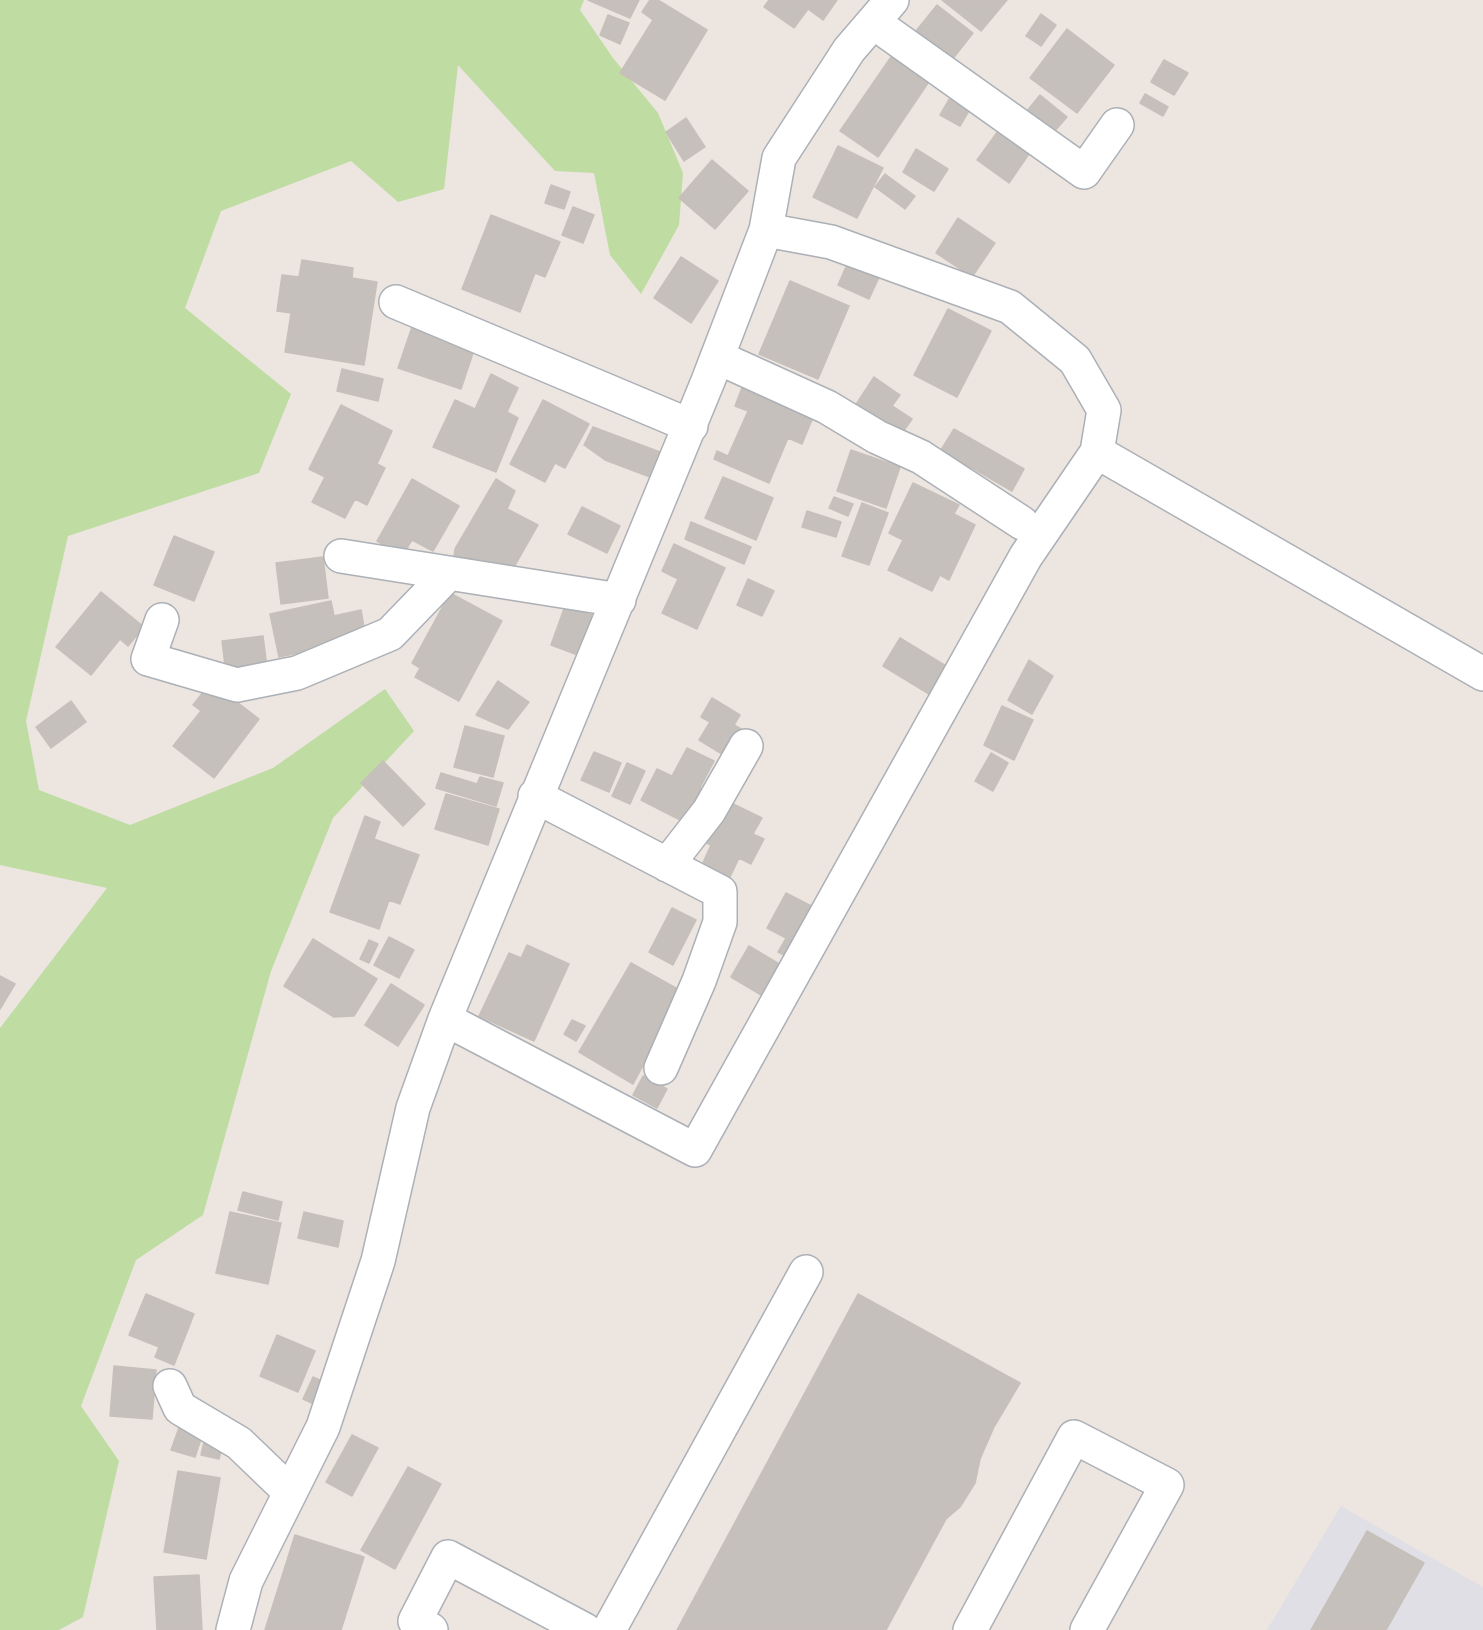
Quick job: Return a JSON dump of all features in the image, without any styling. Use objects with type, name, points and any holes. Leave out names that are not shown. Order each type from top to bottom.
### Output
[{"type":"street","points":[[233,1630],[246,1581],[323,1427],[374,1272],[413,1108],[445,1019],[691,426],[766,230],[779,158],[849,50],[882,11],[1084,172],[1117,125]]},
{"type":"street","points":[[445,1019],[695,1150],[1026,556],[1097,452],[1104,410],[1075,360],[1010,308],[831,242],[766,230]]},
{"type":"street","points":[[396,302],[691,426]]},
{"type":"street","points":[[717,357],[827,406],[877,437],[921,457],[1022,523]]},
{"type":"street","points":[[1097,452],[1483,674]]},
{"type":"street","points":[[341,556],[619,600]]},
{"type":"street","points":[[162,620],[148,659],[237,685],[297,674],[390,634],[449,573]]},
{"type":"street","points":[[667,865],[709,811],[746,746]]},
{"type":"street","points":[[536,796],[720,892],[720,922],[699,981],[662,1068]]},
{"type":"street","points":[[609,1630],[806,1272]]},
{"type":"street","points":[[170,1386],[180,1408],[239,1443],[290,1492]]},
{"type":"street","points":[[970,1630],[1074,1437],[1167,1485],[1087,1630]]},
{"type":"street","points":[[431,1630],[415,1621],[448,1557],[585,1630]]},
{"type":"shaded area","points":[[1341,1506],[1483,1587],[1483,1630],[1267,1630]]},
{"type":"green space","points":[[0,0],[584,0],[580,10],[613,58],[658,113],[683,173],[679,225],[641,294],[610,255],[594,173],[555,171],[458,65],[444,189],[398,202],[351,161],[221,211],[185,308],[291,394],[259,473],[68,536],[26,721],[39,790],[130,825],[273,768],[385,689],[414,731],[333,818],[271,971],[203,1215],[136,1260],[81,1406],[119,1461],[83,1617],[59,1630],[0,1630],[0,1028],[107,888],[0,865]]},
{"type":"building","points":[[588,0],[639,0],[630,18]]},
{"type":"building","points":[[650,0],[658,0],[707,30],[665,100],[620,73],[653,20],[642,12]]},
{"type":"building","points":[[769,0],[837,0],[823,20],[808,9],[794,28],[764,7]]},
{"type":"building","points":[[942,0],[1007,0],[981,31]]},
{"type":"building","points":[[937,5],[973,33],[948,65],[912,36]]},
{"type":"building","points":[[1041,14],[1056,25],[1041,46],[1026,36]]},
{"type":"building","points":[[608,15],[629,23],[620,44],[600,35]]},
{"type":"building","points":[[1067,29],[1114,65],[1077,113],[1030,78]]},
{"type":"building","points":[[891,57],[928,83],[878,157],[840,131]]},
{"type":"building","points":[[1164,60],[1188,73],[1174,95],[1151,82]]},
{"type":"building","points":[[1145,94],[1168,107],[1163,116],[1140,103]]},
{"type":"building","points":[[1040,95],[1067,117],[1053,133],[1027,111]]},
{"type":"building","points":[[950,98],[970,109],[960,126],[940,115]]},
{"type":"building","points":[[686,118],[705,147],[684,161],[666,132]]},
{"type":"building","points":[[1001,127],[1033,148],[1009,183],[977,160]]},
{"type":"building","points":[[838,146],[883,168],[857,218],[813,197]]},
{"type":"building","points":[[916,149],[948,169],[934,191],[903,172]]},
{"type":"building","points":[[712,160],[748,191],[715,229],[679,198]]},
{"type":"building","points":[[885,174],[915,196],[905,209],[875,187]]},
{"type":"building","points":[[551,185],[570,192],[564,209],[545,203]]},
{"type":"building","points":[[573,207],[594,215],[583,243],[562,235]]},
{"type":"building","points":[[491,215],[560,242],[545,277],[535,273],[520,312],[462,289]]},
{"type":"building","points":[[958,218],[995,243],[972,277],[936,253]]},
{"type":"building","points":[[681,257],[718,281],[691,323],[654,298]]},
{"type":"building","points":[[302,260],[353,268],[352,278],[377,282],[364,365],[285,352],[291,313],[277,311],[282,275],[299,277]]},
{"type":"building","points":[[849,260],[881,273],[869,299],[838,285]]},
{"type":"building","points":[[790,281],[849,306],[818,379],[759,354]]},
{"type":"building","points":[[948,309],[991,331],[957,397],[914,375]]},
{"type":"building","points":[[412,327],[475,347],[461,389],[398,368]]},
{"type":"building","points":[[342,369],[383,379],[378,401],[337,391]]},
{"type":"building","points":[[491,374],[518,388],[507,412],[518,418],[496,472],[433,447],[455,400],[475,409]]},
{"type":"building","points":[[874,377],[900,395],[892,406],[912,419],[900,436],[855,406]]},
{"type":"building","points":[[745,380],[816,410],[802,444],[788,438],[769,483],[714,459],[717,451],[728,456],[748,411],[735,406]]},
{"type":"building","points":[[543,400],[589,424],[565,468],[555,463],[545,482],[510,464]]},
{"type":"building","points":[[341,405],[392,431],[377,464],[385,468],[367,505],[355,499],[345,518],[312,502],[325,477],[309,469]]},
{"type":"building","points":[[593,427],[660,452],[650,477],[605,460],[584,445]]},
{"type":"building","points":[[954,429],[1024,469],[1012,491],[941,450]]},
{"type":"building","points":[[851,450],[900,467],[886,508],[837,491]]},
{"type":"building","points":[[723,477],[773,498],[756,540],[705,518]]},
{"type":"building","points":[[412,479],[459,506],[433,551],[412,540],[402,556],[377,541]]},
{"type":"building","points":[[496,479],[515,491],[507,509],[538,525],[509,576],[453,565],[455,549]]},
{"type":"building","points":[[913,483],[959,505],[954,514],[975,525],[949,580],[940,575],[932,591],[888,570],[903,540],[889,533]]},
{"type":"building","points":[[834,497],[853,504],[848,516],[829,508]]},
{"type":"building","points":[[862,503],[888,513],[869,565],[842,556]]},
{"type":"building","points":[[582,507],[620,526],[607,553],[568,534]]},
{"type":"building","points":[[807,511],[841,522],[836,537],[802,527]]},
{"type":"building","points":[[691,522],[751,547],[744,564],[685,539]]},
{"type":"building","points":[[174,536],[214,552],[194,601],[154,585]]},
{"type":"building","points":[[674,544],[725,568],[697,629],[662,613],[678,579],[662,571]]},
{"type":"building","points":[[323,557],[328,598],[281,604],[276,563]]},
{"type":"building","points":[[748,579],[774,591],[762,616],[737,605]]},
{"type":"building","points":[[101,592],[144,627],[128,646],[120,639],[91,675],[56,647]]},
{"type":"building","points":[[450,593],[502,621],[459,701],[415,677],[420,668],[412,663]]},
{"type":"building","points":[[331,601],[334,616],[361,610],[366,639],[279,657],[270,614]]},
{"type":"building","points":[[565,606],[592,615],[578,655],[551,645]]},
{"type":"building","points":[[263,636],[267,667],[226,673],[222,641]]},
{"type":"building","points":[[900,638],[946,666],[929,694],[883,666]]},
{"type":"building","points":[[1029,660],[1053,676],[1032,714],[1008,700]]},
{"type":"building","points":[[498,681],[529,702],[508,729],[476,715]]},
{"type":"building","points":[[211,682],[259,719],[214,778],[173,746],[201,711],[193,705]]},
{"type":"building","points":[[712,698],[740,715],[734,725],[743,730],[727,757],[699,740],[710,722],[701,717]]},
{"type":"building","points":[[71,701],[86,722],[51,748],[36,727]]},
{"type":"building","points":[[1002,706],[1033,720],[1014,760],[984,745]]},
{"type":"building","points":[[465,726],[504,736],[493,777],[454,767]]},
{"type":"building","points":[[687,748],[714,761],[700,788],[708,792],[690,825],[641,800],[657,769],[672,776]]},
{"type":"building","points":[[594,752],[621,763],[609,792],[581,780]]},
{"type":"building","points":[[991,753],[1008,763],[993,791],[975,781]]},
{"type":"building","points":[[383,761],[425,804],[403,826],[361,783]]},
{"type":"building","points":[[627,763],[645,771],[630,804],[612,796]]},
{"type":"building","points":[[441,773],[477,784],[480,777],[503,783],[496,806],[436,788]]},
{"type":"building","points":[[446,794],[499,809],[488,845],[435,829]]},
{"type":"building","points":[[727,801],[762,818],[753,834],[764,839],[751,864],[739,858],[729,879],[702,865],[711,845],[696,838]]},
{"type":"building","points":[[365,816],[380,822],[374,839],[419,855],[400,904],[389,900],[379,929],[330,912]]},
{"type":"building","points":[[786,893],[817,909],[790,958],[778,952],[786,938],[767,928]]},
{"type":"building","points":[[672,908],[696,920],[673,965],[649,952]]},
{"type":"building","points":[[389,937],[414,950],[399,978],[374,965]]},
{"type":"building","points":[[313,939],[377,979],[354,1016],[334,1017],[284,986]]},
{"type":"building","points":[[369,940],[378,944],[369,963],[360,959]]},
{"type":"building","points":[[527,945],[569,964],[534,1041],[479,1016],[509,953],[521,958]]},
{"type":"building","points":[[749,946],[786,968],[768,999],[731,977]]},
{"type":"building","points":[[631,963],[683,992],[633,1084],[579,1052]]},
{"type":"building","points":[[0,976],[15,984],[0,1009]]},
{"type":"building","points":[[391,984],[424,1005],[398,1046],[365,1025]]},
{"type":"building","points":[[572,1020],[585,1026],[576,1041],[564,1034]]},
{"type":"building","points":[[643,1076],[667,1089],[657,1108],[633,1095]]},
{"type":"building","points":[[243,1192],[282,1202],[278,1220],[238,1210]]},
{"type":"building","points":[[230,1212],[281,1223],[268,1284],[216,1273]]},
{"type":"building","points":[[304,1212],[343,1221],[338,1247],[298,1238]]},
{"type":"building","points":[[146,1294],[194,1314],[174,1365],[155,1357],[159,1347],[129,1335]]},
{"type":"building","points":[[858,1294],[1020,1383],[994,1427],[980,1459],[975,1483],[960,1507],[946,1519],[886,1630],[677,1630]]},
{"type":"building","points":[[277,1335],[315,1351],[298,1392],[260,1376]]},
{"type":"building","points":[[114,1366],[156,1370],[152,1419],[110,1416]]},
{"type":"building","points":[[313,1377],[326,1383],[316,1405],[303,1399]]},
{"type":"building","points":[[180,1425],[203,1433],[195,1457],[171,1450]]},
{"type":"building","points":[[206,1434],[224,1439],[219,1459],[201,1455]]},
{"type":"building","points":[[352,1435],[378,1448],[352,1496],[326,1482]]},
{"type":"building","points":[[408,1467],[441,1484],[395,1569],[361,1550]]},
{"type":"building","points":[[178,1471],[220,1478],[206,1559],[164,1552]]},
{"type":"building","points":[[1367,1531],[1424,1563],[1386,1630],[1311,1630]]},
{"type":"building","points":[[295,1535],[364,1557],[341,1630],[265,1630]]},
{"type":"building","points":[[199,1575],[202,1630],[157,1630],[154,1577]]}]
